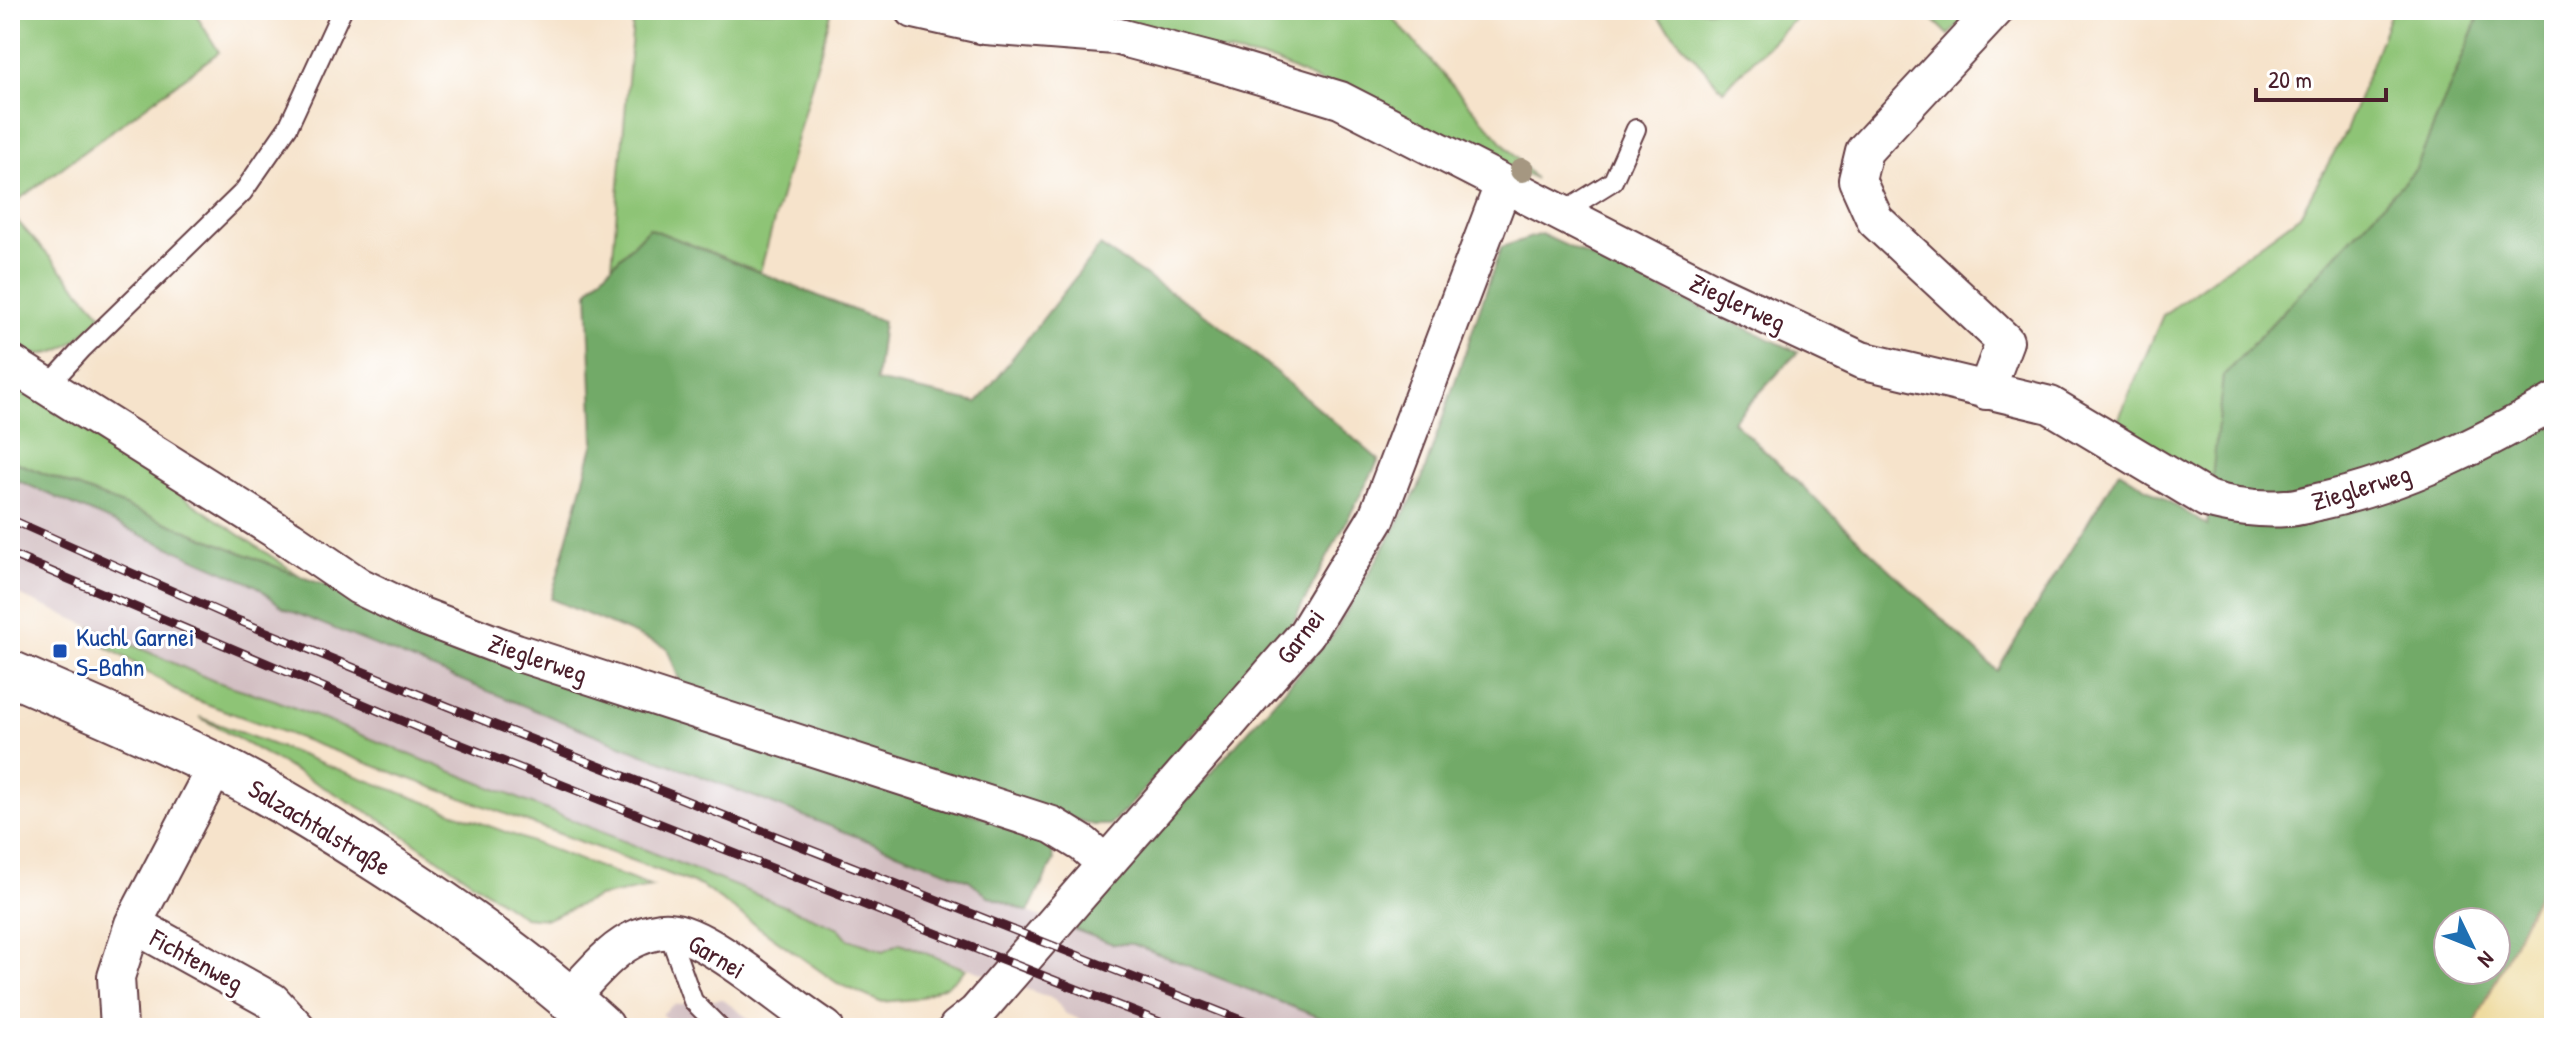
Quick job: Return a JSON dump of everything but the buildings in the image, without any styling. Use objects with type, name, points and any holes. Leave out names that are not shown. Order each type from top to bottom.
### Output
[{"type":"main road","name":"Salzachtalstraße","points":[[10,673],[216,766],[304,814],[424,890],[512,953],[602,1028]]},
{"type":"street","name":"Zieglerweg","points":[[914,10],[985,26],[1115,36],[1340,100],[1717,293],[1861,360],[2050,405],[2207,499],[2224,504],[2286,508],[2360,493],[2433,464],[2513,426],[2554,402]]},
{"type":"street","points":[[1986,391],[2005,341],[1875,220],[1857,180],[1864,151],[1995,10]]},
{"type":"street","name":"Garnei","points":[[977,1023],[1106,864],[1306,634],[1377,517],[1503,185]]},
{"type":"street","name":"Zieglerweg","points":[[10,363],[290,539],[359,586],[419,615],[516,652],[1052,825],[1083,844],[1106,864]]},
{"type":"street","name":"Fichtenweg","points":[[119,1028],[116,977],[133,924],[216,766]]},
{"type":"street","name":"Fichtenweg","points":[[133,924],[272,1001],[297,1028]]},
{"type":"street","name":"Garnei","points":[[569,998],[611,956],[637,938],[668,931],[692,937],[714,949],[825,1028]]},
{"type":"lane","points":[[48,386],[243,192],[288,127],[342,10]]},
{"type":"lane","points":[[1560,214],[1613,181],[1636,129]]},
{"type":"lane","points":[[668,931],[693,1001],[720,1028]]},
{"type":"shaded area","points":[[10,477],[257,586],[283,608],[628,748],[969,880],[988,896],[1028,912],[1113,944],[1133,944],[1346,1028],[1103,1028],[1066,1014],[1054,999],[901,944],[884,952],[848,939],[839,928],[275,700],[214,681],[10,591]]},
{"type":"shaded area","points":[[722,999],[761,1028],[675,1028],[662,1014],[673,1005]]},
{"type":"green space","points":[[10,10],[193,10],[219,52],[10,206]]},
{"type":"green space","points":[[634,10],[832,10],[760,272],[649,228],[612,266]]},
{"type":"green space","points":[[1001,10],[1386,10],[1535,179],[1274,61]]},
{"type":"green space","points":[[1652,10],[1804,10],[1723,90]]},
{"type":"green space","points":[[1923,10],[1973,10],[1949,35]]},
{"type":"green space","points":[[2392,10],[2482,10],[2416,169],[2223,376],[2212,484],[2116,425],[2163,315],[2300,215],[2346,131]]},
{"type":"green space","points":[[2482,10],[2554,10],[2554,860],[2512,947],[2512,906],[2432,906],[2432,986],[2493,986],[2473,1028],[1346,1028],[1133,944],[1113,944],[1073,929],[1333,635],[1419,487],[1501,247],[1541,234],[1798,352],[1733,421],[1997,671],[2119,471],[2207,525],[2223,376],[2416,169]]},
{"type":"green space","points":[[10,213],[102,315],[61,350],[37,354],[10,345]]},
{"type":"green space","points":[[649,228],[883,322],[876,381],[977,403],[1100,246],[1218,323],[1379,460],[1291,626],[1125,811],[1109,825],[1093,825],[685,695],[667,648],[551,599],[594,442],[588,290]]},
{"type":"green space","points":[[10,380],[302,577],[10,460]]},
{"type":"green space","points":[[10,460],[302,577],[1050,841],[1054,860],[1028,912],[988,896],[969,880],[628,748],[283,608],[257,586],[10,477]]},
{"type":"green space","points":[[92,627],[214,681],[275,700],[839,928],[848,939],[884,951],[900,943],[966,969],[948,985],[916,999],[880,1002],[837,983],[701,886],[185,696],[88,637]]},
{"type":"green space","points":[[199,717],[652,887],[598,897],[547,919],[524,917],[380,819]]},
{"type":"sand","points":[[2554,860],[2554,1028],[2473,1028],[2493,986],[2512,986],[2512,947]]},
{"type":"railway","points":[[10,519],[240,621],[447,706],[1261,1028]]},
{"type":"railway","points":[[10,554],[419,728],[1175,1028]]},
{"type":"place","name":"Kuchl Garnei S-Bahn","points":[[60,651]]}]
